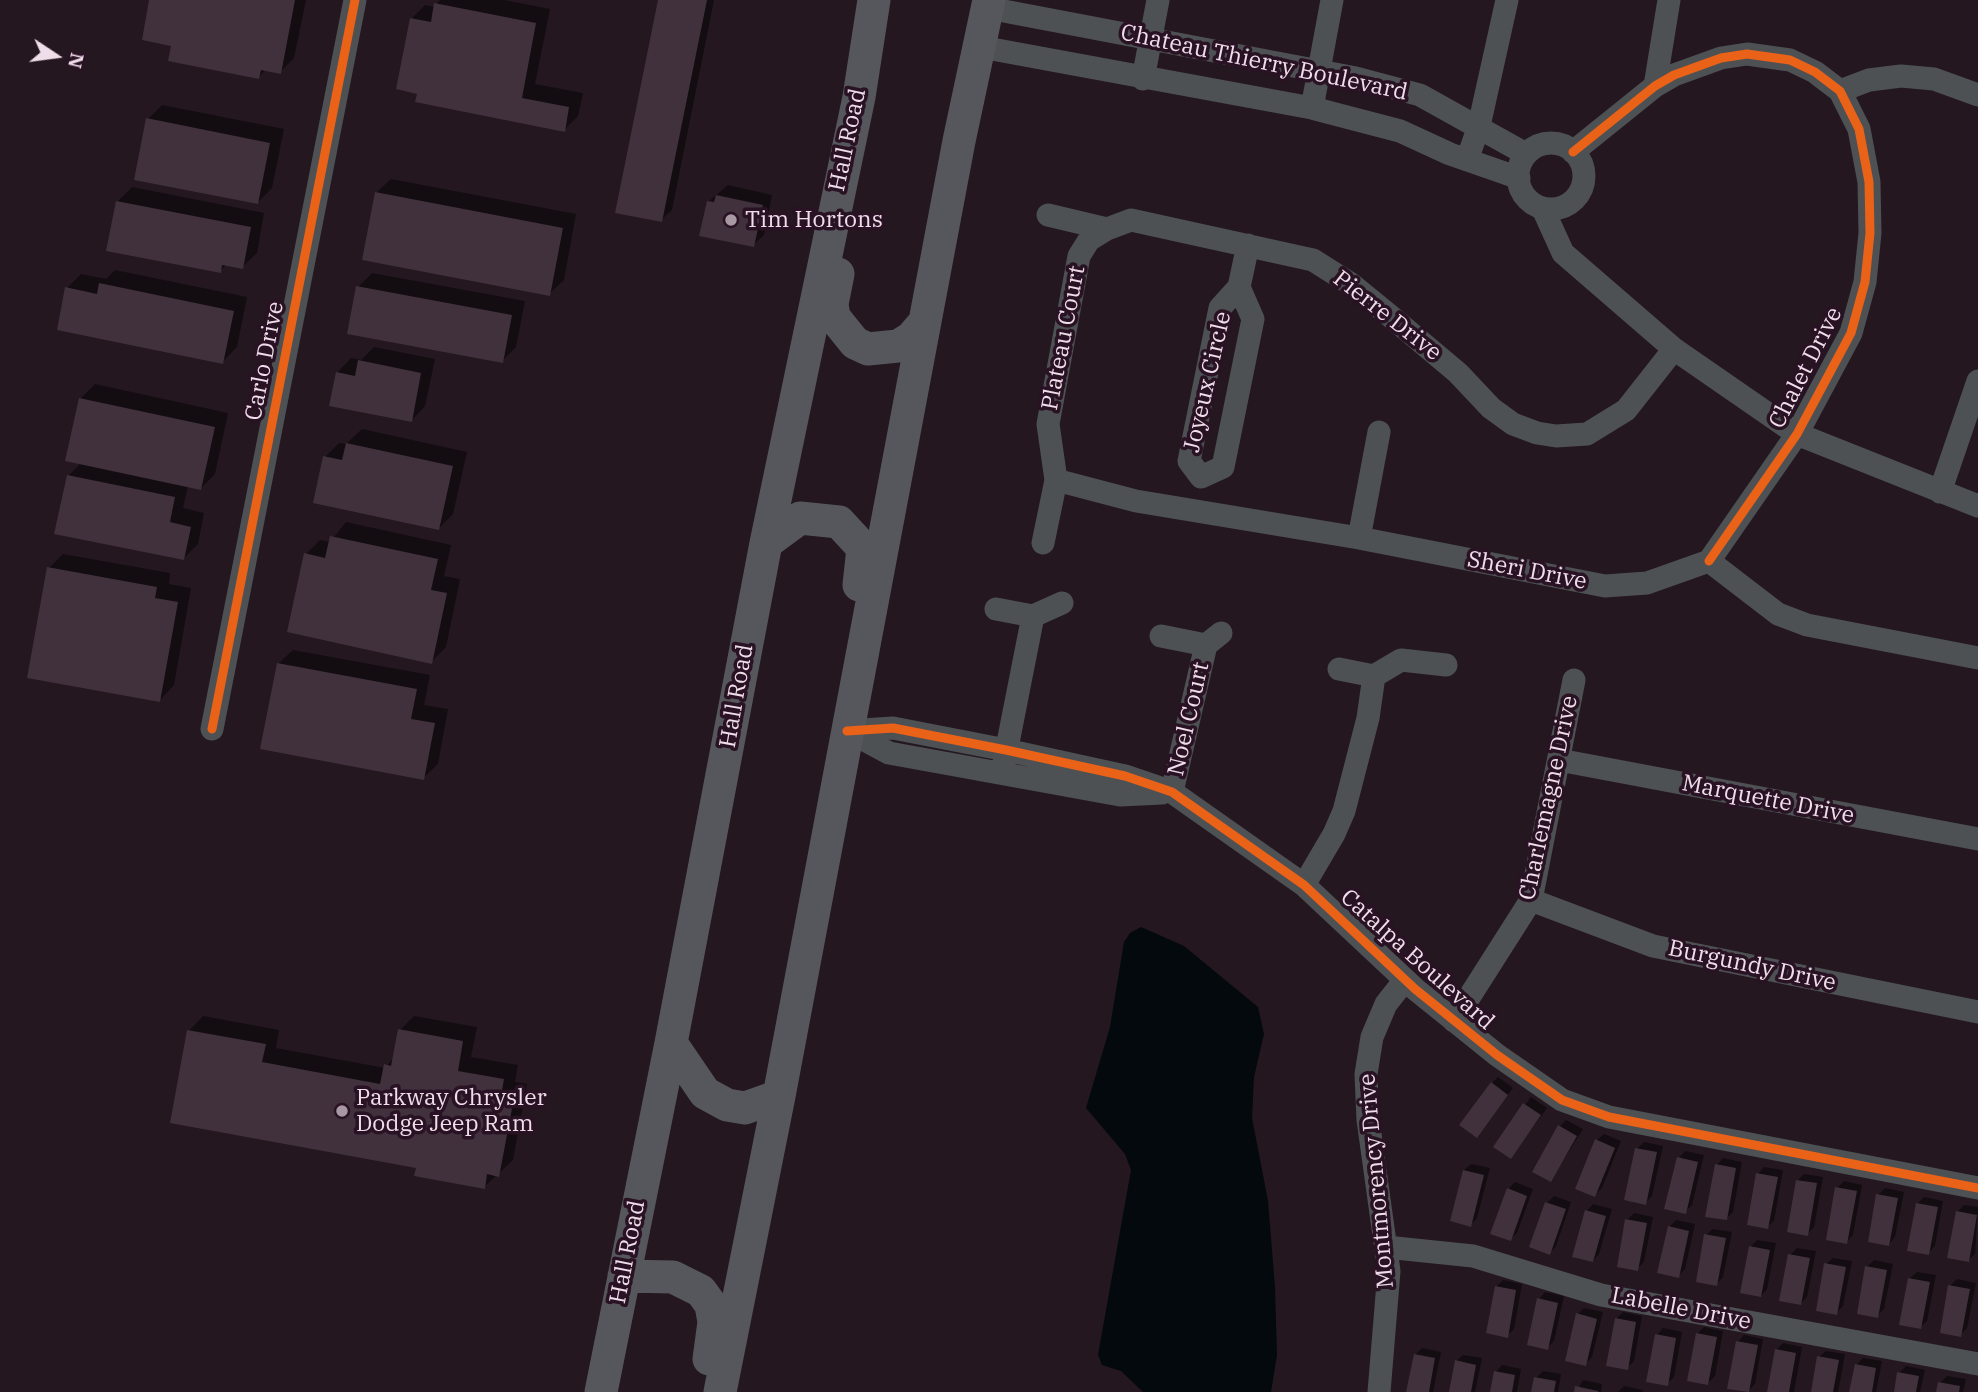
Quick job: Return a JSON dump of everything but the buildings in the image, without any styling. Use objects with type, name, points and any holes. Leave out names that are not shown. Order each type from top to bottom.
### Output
[{"type":"highway","name":"Hall Road","points":[[601,1392],[671,1043],[766,543],[859,97],[874,0]]},
{"type":"highway","points":[[720,1392],[779,1097],[958,141],[981,47],[988,4]]},
{"type":"highway","points":[[859,97],[867,136],[832,304],[834,317],[855,343],[868,349],[898,346],[924,323]]},
{"type":"highway","points":[[766,543],[800,518],[823,518],[839,522],[863,548],[847,731]]},
{"type":"highway","points":[[671,1043],[705,1093],[727,1105],[744,1108],[779,1097]]},
{"type":"highway","points":[[624,1276],[673,1277],[701,1291],[710,1305],[714,1322],[703,1392]]},
{"type":"street","name":"Carlo Drive","points":[[212,729],[355,0]]},
{"type":"street","points":[[1143,79],[1158,0]]},
{"type":"street","points":[[1311,108],[1332,0]]},
{"type":"street","points":[[1468,160],[1479,126],[1507,0]]},
{"type":"street","points":[[1656,86],[1669,0]]},
{"type":"street","name":"Chateau Thierry Boulevard","points":[[988,4],[1319,71],[1420,95],[1526,154]]},
{"type":"street","name":"Chateau Thierry Boulevard","points":[[981,47],[1311,108],[1400,131],[1519,178]]},
{"type":"street","points":[[1573,152],[1656,86],[1695,67],[1747,54],[1790,60],[1815,72],[1839,91],[1869,80],[1901,76],[1934,79],[1978,95]]},
{"type":"street","name":"Chalet Drive","points":[[1709,561],[1797,434],[1851,333],[1865,282],[1870,233],[1869,182],[1858,129],[1839,91]]},
{"type":"street","points":[[1558,144],[1573,152],[1582,167],[1583,184],[1575,199],[1560,208],[1543,209],[1528,201],[1519,186],[1518,169],[1526,154],[1541,145],[1558,144]]},
{"type":"street","points":[[1543,209],[1563,253],[1674,349],[1797,434],[1978,506]]},
{"type":"street","name":"Pierre Drive","points":[[1048,215],[1107,229],[1131,220],[1313,260],[1351,284],[1458,373],[1491,408],[1513,425],[1537,433],[1556,436],[1587,434],[1626,410],[1674,349]]},
{"type":"street","name":"Plateau Court","points":[[1043,543],[1056,480],[1048,424],[1079,256],[1089,240],[1107,229]]},
{"type":"street","name":"Joyeux Circle","points":[[1240,287],[1220,308],[1189,461],[1201,477],[1223,467],[1248,346],[1253,319],[1240,287],[1248,244]]},
{"type":"street","points":[[1940,492],[1978,381]]},
{"type":"street","points":[[1359,538],[1379,432]]},
{"type":"street","name":"Sheri Drive","points":[[1056,480],[1136,501],[1359,538],[1605,586],[1647,583],[1709,561]]},
{"type":"street","points":[[1709,561],[1779,614],[1807,625],[1978,658]]},
{"type":"street","points":[[996,609],[1033,616],[1062,603]]},
{"type":"street","points":[[1002,773],[1033,616]]},
{"type":"street","name":"Noel Court","points":[[1161,636],[1214,639],[1172,792]]},
{"type":"street","points":[[1339,669],[1374,676],[1401,660],[1446,665]]},
{"type":"street","points":[[1304,885],[1334,834],[1344,811],[1368,718],[1374,676]]},
{"type":"street","name":"Charlemagne Drive","points":[[1454,1021],[1531,900],[1574,680]]},
{"type":"street","name":"Catalpa Boulevard","points":[[847,731],[893,728],[1125,776],[1172,792],[1304,885],[1405,980],[1454,1021],[1562,1100],[1609,1117],[1978,1188]]},
{"type":"street","points":[[847,731],[889,753],[1120,795],[1172,792]]},
{"type":"street","name":"Marquette Drive","points":[[1559,760],[1978,839]]},
{"type":"street","name":"Burgundy Drive","points":[[1531,900],[1653,946],[1978,1012]]},
{"type":"street","name":"Montmorency Drive","points":[[1379,1392],[1389,1272],[1368,1120],[1366,1074],[1372,1037],[1386,1003],[1405,980]]},
{"type":"street","name":"Labelle Drive","points":[[1386,1247],[1473,1256],[1601,1295],[1978,1364]]},
{"type":"shaded area","points":[[1141,927],[1184,946],[1258,1007],[1264,1034],[1254,1077],[1252,1118],[1268,1201],[1275,1287],[1277,1355],[1271,1392],[1143,1392],[1121,1371],[1102,1365],[1098,1355],[1131,1170],[1125,1154],[1086,1108],[1110,1027],[1124,942],[1130,933]]},
{"type":"cycle path","points":[[212,729],[355,0]]},
{"type":"cycle path","points":[[1573,152],[1655,86],[1674,75],[1721,58],[1747,54],[1790,60],[1815,72],[1840,91],[1859,129],[1869,182],[1870,233],[1865,282],[1851,333],[1797,434],[1709,561]]},
{"type":"cycle path","points":[[847,731],[893,728],[1125,776],[1172,792],[1304,885],[1415,989],[1497,1055],[1562,1100],[1609,1117],[1978,1188]]},
{"type":"place","name":"Tim Hortons","points":[[731,220]]},
{"type":"place","name":"Parkway Chrysler Dodge Jeep Ram","points":[[342,1111]]}]
